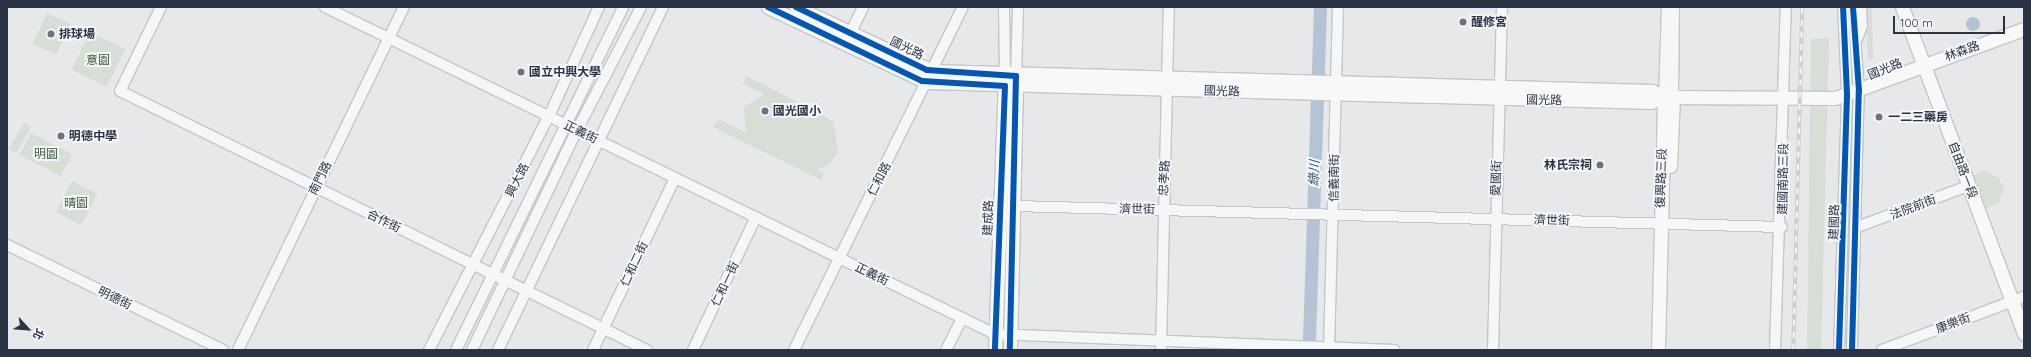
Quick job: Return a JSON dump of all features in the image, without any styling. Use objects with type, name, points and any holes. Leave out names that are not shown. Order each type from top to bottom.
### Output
[{"type":"main road","name":"國光路","points":[[768,7],[848,38],[930,77],[1010,81],[1310,87],[1499,94],[1651,102],[1669,97],[1784,100],[1853,93],[1924,66]]},
{"type":"main road","name":"國光路","points":[[796,7],[848,38]]},
{"type":"main road","name":"自由路一段","points":[[1902,7],[1968,186],[2018,299],[2024,334]]},
{"type":"main road","name":"林森路","points":[[1924,66],[2024,29]]},
{"type":"main road","name":"建成路","points":[[1010,81],[1015,206],[1010,344]]},
{"type":"main road","name":"建成路","points":[[995,350],[1010,81]]},
{"type":"main road","name":"復興路三段","points":[[1658,350],[1669,97]]},
{"type":"main road","name":"復興路三段","points":[[1664,223],[1666,350]]},
{"type":"street","name":"合作街","points":[[161,7],[120,91],[647,350]]},
{"type":"street","name":"正義街","points":[[325,7],[995,334],[1010,344],[1161,347],[1315,346],[1329,348],[1395,350]]},
{"type":"street","name":"南門路","points":[[238,350],[404,7]]},
{"type":"street","name":"興大路","points":[[429,350],[474,265],[549,116],[599,7]]},
{"type":"street","name":"興大路","points":[[456,350],[564,124],[623,7]]},
{"type":"street","points":[[472,350],[504,280],[577,130],[641,7]]},
{"type":"street","points":[[498,350],[524,290],[664,7]]},
{"type":"street","points":[[848,38],[863,7]]},
{"type":"street","name":"仁和路","points":[[794,350],[930,77],[963,7]]},
{"type":"street","name":"建成路","points":[[1004,7],[1010,81]]},
{"type":"street","name":"建成路","points":[[1010,81],[1018,7]]},
{"type":"street","name":"忠孝路","points":[[1161,347],[1163,210],[1168,84],[1169,7]]},
{"type":"street","name":"信義南街","points":[[1329,348],[1333,214],[1331,88],[1338,7]]},
{"type":"street","name":"愛國街","points":[[1494,350],[1495,217],[1502,7]]},
{"type":"street","name":"復興路三段","points":[[1667,7],[1669,97]]},
{"type":"street","name":"復興路三段","points":[[1669,97],[1674,7]]},
{"type":"street","name":"建國南路三段","points":[[1775,350],[1782,227],[1786,7]]},
{"type":"street","points":[[1843,7],[1853,93]]},
{"type":"street","points":[[1853,7],[1855,45],[1853,93]]},
{"type":"street","points":[[1855,45],[1862,26],[1861,7]]},
{"type":"street","name":"建國路","points":[[1852,350],[1857,228],[1853,93]]},
{"type":"street","name":"建國路","points":[[1839,350],[1853,93]]},
{"type":"street","name":"仁和二街","points":[[593,350],[675,178]]},
{"type":"street","name":"法院前街","points":[[1857,228],[1968,186]]},
{"type":"street","name":"濟世街","points":[[1015,206],[1495,217],[1782,227]]},
{"type":"street","name":"仁和一街","points":[[693,350],[756,218]]},
{"type":"street","name":"明德街","points":[[7,245],[223,350]]},
{"type":"street","name":"康樂街","points":[[1882,350],[2018,299]]},
{"type":"street","points":[[946,350],[962,318]]},
{"type":"green space","points":[[1866,7],[1872,7],[1873,60],[1868,58]]},
{"type":"green space","name":"排球場","points":[[47,13],[71,24],[56,55],[33,44]]},
{"type":"green space","name":"意園","points":[[90,32],[125,49],[107,87],[72,70]]},
{"type":"green space","points":[[1829,38],[1821,350],[1807,350],[1811,39]]},
{"type":"green space","points":[[747,76],[833,121],[838,151],[830,164],[817,169],[824,173],[821,180],[713,127],[718,119],[746,133],[744,107],[764,94],[743,84]]},
{"type":"green space","points":[[24,123],[31,127],[16,153],[9,149]]},
{"type":"green space","name":"明園","points":[[31,133],[72,154],[61,176],[20,155]]},
{"type":"green space","points":[[1984,171],[1999,178],[2004,189],[1998,203],[1984,209],[1973,176]]},
{"type":"green space","name":"晴園","points":[[72,181],[97,194],[81,225],[56,212]]},
{"type":"water","points":[[1973,17],[1978,19],[1980,24],[1978,29],[1973,31],[1968,29],[1966,24],[1968,19]]},
{"type":"waterway","name":"綠川","points":[[1309,339],[1320,7]]},
{"type":"railway","points":[[1793,350],[1802,7]]},
{"type":"cycle path","points":[[768,7],[922,81],[1005,86],[995,350]]},
{"type":"cycle path","points":[[796,7],[927,70],[1016,76],[1010,350]]},
{"type":"cycle path","points":[[1839,350],[1847,94],[1843,7]]},
{"type":"cycle path","points":[[1852,350],[1859,91],[1853,7]]},
{"type":"place","name":"醒修宮","points":[[1463,22]]},
{"type":"place","name":"排球場","points":[[51,34]]},
{"type":"place","name":"國立中興大學","points":[[521,72]]},
{"type":"place","name":"國光國小","points":[[765,111]]},
{"type":"place","name":"一二三藥房","points":[[1879,117]]},
{"type":"place","name":"明德中學","points":[[61,136]]},
{"type":"place","name":"林氏宗祠","points":[[1600,165]]}]
